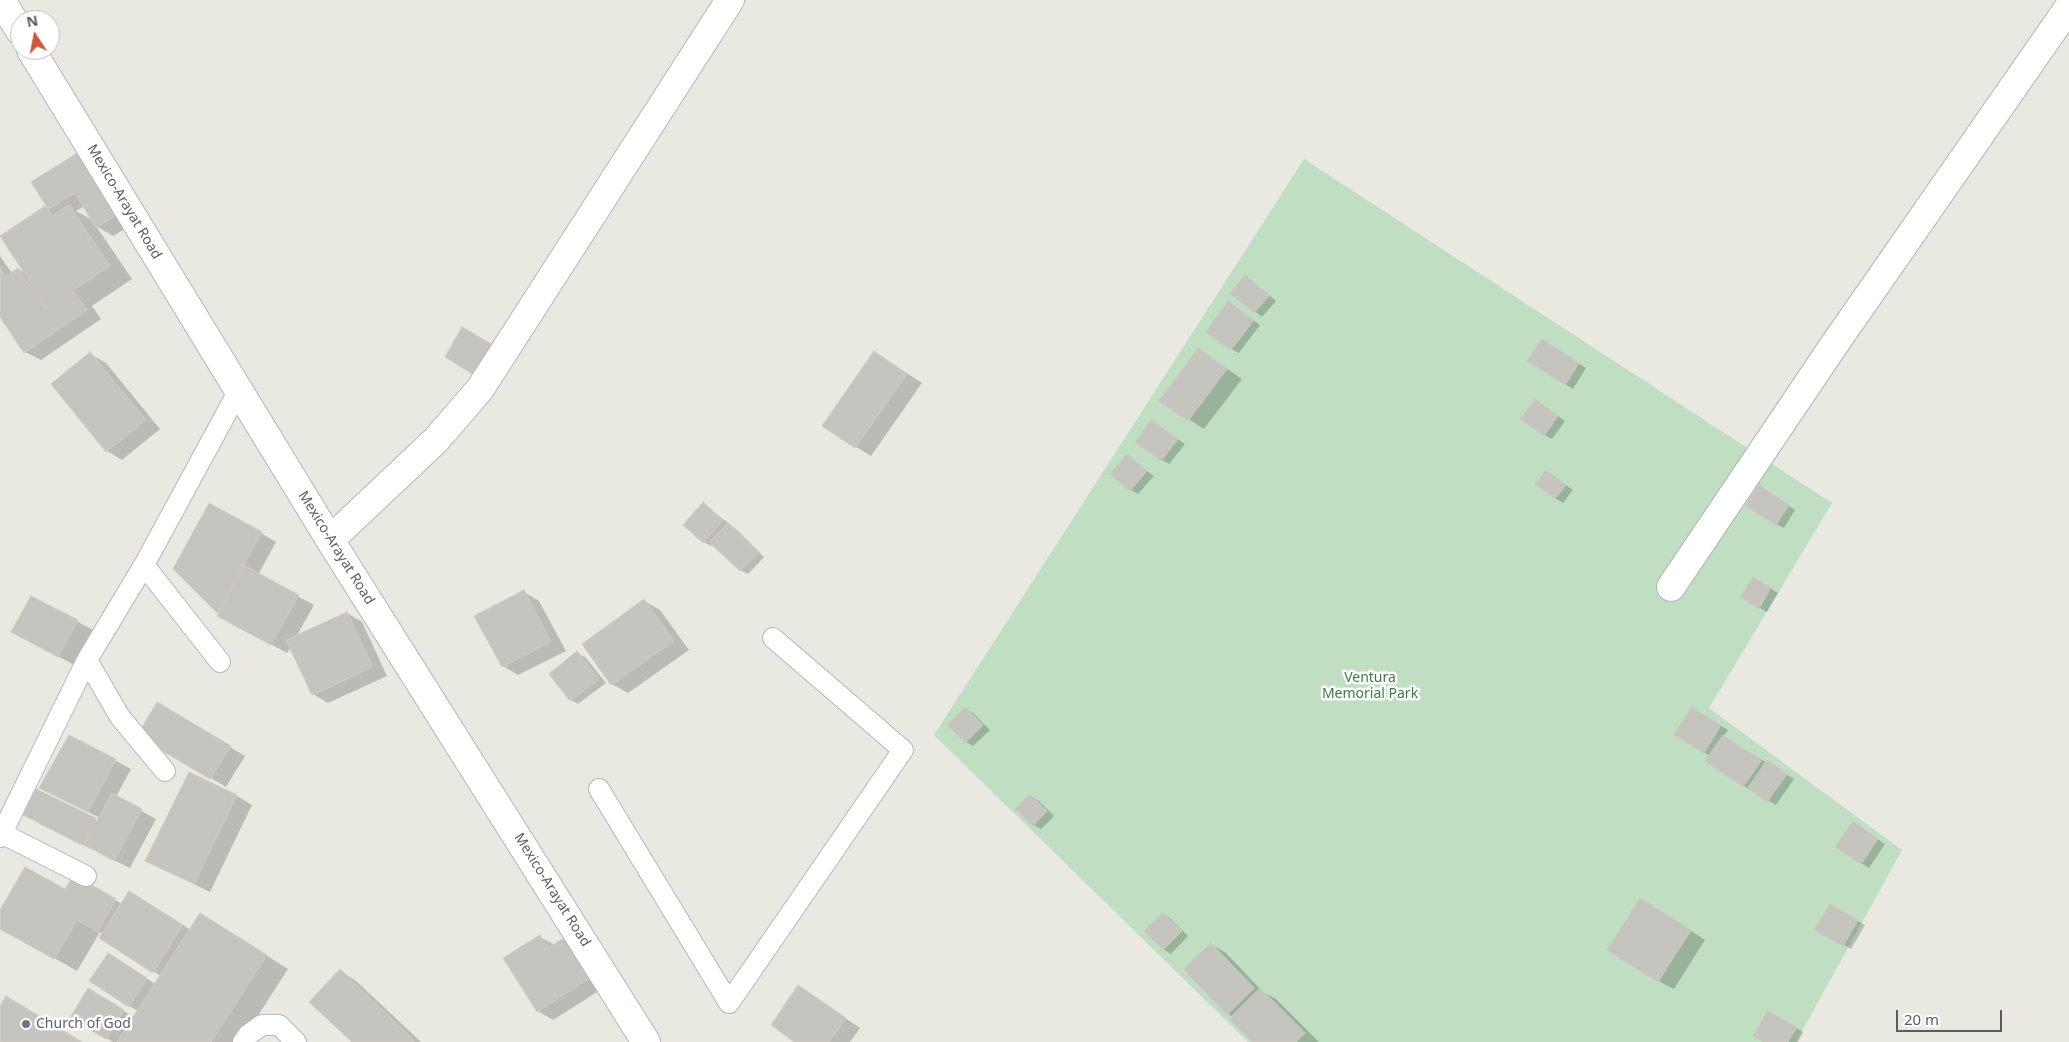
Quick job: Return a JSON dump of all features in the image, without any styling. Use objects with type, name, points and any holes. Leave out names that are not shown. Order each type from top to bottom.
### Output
[{"type":"street","points":[[1,0],[10,15]]},
{"type":"street","points":[[330,540],[436,440],[480,389],[730,0]]},
{"type":"street","points":[[1671,586],[1828,353],[2069,7]]},
{"type":"street","name":"Mexico-Arayat Road","points":[[38,60],[330,540],[646,1042]]},
{"type":"lane","points":[[86,876],[1,835],[88,660],[144,565],[239,390]]},
{"type":"lane","points":[[144,565],[220,662]]},
{"type":"lane","points":[[599,789],[729,1003],[903,750],[772,638]]},
{"type":"lane","points":[[88,660],[120,717],[165,771]]},
{"type":"lane","points":[[243,1042],[248,1035],[262,1025],[279,1025],[296,1042]]},
{"type":"green space","name":"Ventura Memorial Park","points":[[1304,159],[1832,503],[1709,708],[1902,850],[1796,1042],[1248,1042],[934,735]]},
{"type":"building","points":[[79,152],[118,214],[96,228],[75,193],[48,209],[31,182]]},
{"type":"building","points":[[69,205],[110,266],[47,308],[0,236],[45,206],[52,216]]},
{"type":"building","points":[[0,268],[6,276],[18,268],[47,310],[74,292],[87,310],[24,353],[0,317]]},
{"type":"building","points":[[1245,275],[1269,296],[1254,313],[1230,293]]},
{"type":"building","points":[[1228,301],[1254,320],[1231,350],[1206,332]]},
{"type":"building","points":[[462,327],[493,345],[474,375],[445,357]]},
{"type":"building","points":[[1542,339],[1579,363],[1565,385],[1527,361]]},
{"type":"building","points":[[1198,348],[1227,369],[1188,421],[1159,401]]},
{"type":"building","points":[[874,351],[907,374],[855,448],[822,426]]},
{"type":"building","points":[[90,352],[146,420],[106,452],[51,384]]},
{"type":"building","points":[[1535,399],[1558,416],[1544,436],[1520,419]]},
{"type":"building","points":[[1151,420],[1178,439],[1161,461],[1135,442]]},
{"type":"building","points":[[1127,454],[1147,471],[1130,491],[1110,474]]},
{"type":"building","points":[[1546,470],[1566,485],[1555,499],[1535,484]]},
{"type":"building","points":[[1759,485],[1789,505],[1776,525],[1745,506]]},
{"type":"building","points":[[703,502],[723,520],[703,543],[683,525]]},
{"type":"building","points":[[209,503],[262,532],[217,613],[173,569]]},
{"type":"building","points":[[728,523],[758,553],[740,571],[709,542]]},
{"type":"building","points":[[245,566],[299,595],[271,645],[217,616]]},
{"type":"building","points":[[1753,577],[1771,587],[1759,609],[1740,597]]},
{"type":"building","points":[[524,590],[551,642],[502,667],[474,616]]},
{"type":"building","points":[[31,596],[78,620],[58,657],[11,632]]},
{"type":"building","points":[[644,599],[674,641],[611,685],[582,644]]},
{"type":"building","points":[[347,612],[373,667],[312,695],[286,640]]},
{"type":"building","points":[[577,651],[599,679],[570,701],[549,674]]},
{"type":"building","points":[[157,702],[231,746],[210,779],[137,736]]},
{"type":"building","points":[[965,707],[983,725],[965,743],[947,725]]},
{"type":"building","points":[[1691,707],[1721,725],[1704,753],[1674,735]]},
{"type":"building","points":[[69,735],[116,759],[88,812],[39,788]]},
{"type":"building","points":[[1723,735],[1761,761],[1743,787],[1705,761]]},
{"type":"building","points":[[1767,760],[1787,774],[1767,802],[1748,788]]},
{"type":"building","points":[[189,772],[237,795],[194,884],[145,861]]},
{"type":"building","points":[[36,789],[96,818],[82,845],[23,815]]},
{"type":"building","points":[[112,793],[142,809],[114,861],[84,844]]},
{"type":"building","points":[[1030,794],[1047,811],[1033,826],[1015,809]]},
{"type":"building","points":[[1853,821],[1878,839],[1861,864],[1835,847]]},
{"type":"building","points":[[25,867],[65,889],[74,875],[116,899],[98,932],[77,920],[54,959],[0,929],[0,910]]},
{"type":"building","points":[[129,891],[183,925],[153,973],[99,938]]},
{"type":"building","points":[[1640,898],[1691,930],[1658,982],[1607,950]]},
{"type":"building","points":[[1830,904],[1858,920],[1843,946],[1814,930]]},
{"type":"building","points":[[200,913],[267,955],[211,1042],[117,1042]]},
{"type":"building","points":[[1163,913],[1182,931],[1163,950],[1144,931]]},
{"type":"building","points":[[540,935],[548,948],[564,938],[590,978],[537,1012],[503,958]]},
{"type":"building","points":[[1211,943],[1254,988],[1227,1015],[1183,969]]},
{"type":"building","points":[[108,953],[147,978],[129,1007],[89,981]]},
{"type":"building","points":[[340,969],[414,1040],[413,1042],[352,1042],[309,1002]]},
{"type":"building","points":[[798,985],[846,1018],[829,1042],[794,1042],[771,1025]]},
{"type":"building","points":[[88,988],[124,1010],[106,1039],[70,1018]]},
{"type":"building","points":[[1260,988],[1305,1033],[1296,1042],[1252,1042],[1229,1019]]},
{"type":"building","name":"Church of God","points":[[6,996],[82,1042],[0,1042],[0,1006]]},
{"type":"building","points":[[1767,1011],[1797,1027],[1788,1042],[1763,1042],[1753,1036]]},
{"type":"place","name":"Church of God","points":[[26,1024]]}]
